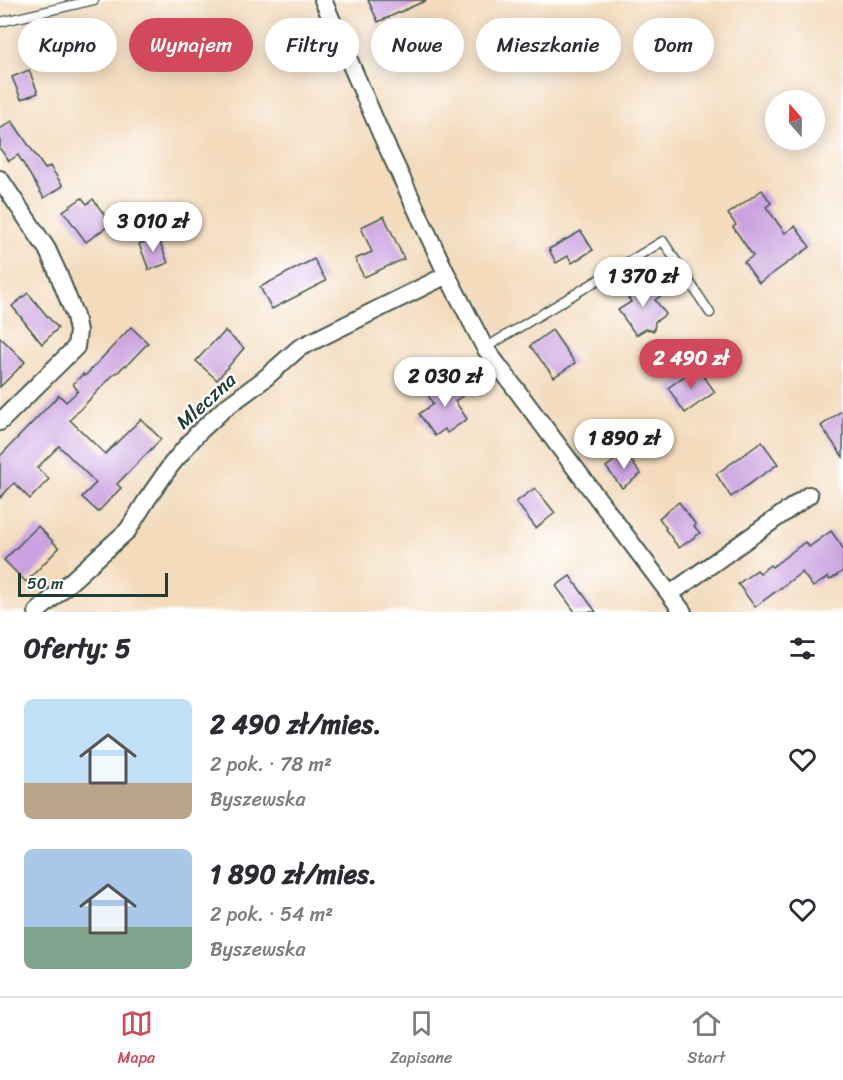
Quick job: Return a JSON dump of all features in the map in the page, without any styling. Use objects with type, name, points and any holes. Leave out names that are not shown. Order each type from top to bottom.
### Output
[{"type":"street","points":[[323,0],[381,134],[447,275],[485,348],[683,612]]},
{"type":"street","points":[[0,179],[46,249],[75,316],[78,331],[76,347],[0,422]]},
{"type":"street","name":"Mleczna","points":[[37,612],[119,540],[171,465],[225,408],[263,380],[299,348],[447,275]]},
{"type":"street","points":[[670,594],[809,495]]},
{"type":"lane","points":[[0,21],[94,0]]},
{"type":"lane","points":[[485,348],[663,241],[710,313]]},
{"type":"building","points":[[368,0],[427,0],[387,18],[376,18]]},
{"type":"building","points":[[30,72],[38,93],[21,99],[12,77]]},
{"type":"building","points":[[12,121],[45,169],[50,166],[63,186],[44,198],[18,155],[9,161],[0,149],[0,129]]},
{"type":"building","points":[[762,190],[771,203],[766,207],[785,233],[795,226],[810,247],[759,283],[744,262],[753,256],[733,227],[736,225],[728,214]]},
{"type":"building","points":[[82,198],[87,204],[93,199],[111,224],[86,242],[63,211]]},
{"type":"building","points":[[384,216],[404,259],[364,277],[355,259],[372,252],[361,227]]},
{"type":"building","points":[[581,231],[593,250],[572,263],[568,256],[556,263],[549,249]]},
{"type":"building","points":[[158,237],[168,263],[149,270],[139,244]]},
{"type":"building","points":[[314,259],[326,281],[272,309],[260,287]]},
{"type":"building","points":[[651,279],[662,295],[655,300],[666,314],[655,322],[654,331],[646,329],[636,335],[618,310],[631,302],[627,296]]},
{"type":"building","points":[[28,293],[58,328],[42,344],[12,306]]},
{"type":"building","points":[[131,327],[148,343],[126,366],[116,372],[70,420],[105,454],[141,419],[161,439],[117,484],[121,488],[98,512],[82,497],[96,483],[59,446],[37,468],[49,479],[30,499],[14,483],[0,498],[0,456],[59,395],[66,402],[78,391],[73,384],[83,374],[85,376]]},
{"type":"building","points":[[552,330],[575,363],[554,377],[530,346]]},
{"type":"building","points":[[225,331],[244,348],[217,380],[196,361]]},
{"type":"building","points":[[0,337],[25,362],[0,387]]},
{"type":"building","points":[[697,367],[715,392],[685,413],[668,388]]},
{"type":"building","points":[[455,376],[467,393],[455,401],[467,419],[447,433],[445,429],[435,436],[419,414],[433,404],[428,395]]},
{"type":"building","points":[[843,410],[843,457],[821,426]]},
{"type":"building","points":[[762,442],[778,464],[731,497],[716,474]]},
{"type":"building","points":[[625,453],[641,474],[622,488],[606,467]]},
{"type":"building","points":[[535,488],[555,513],[536,528],[516,502]]},
{"type":"building","points":[[679,502],[700,533],[679,548],[659,518]]},
{"type":"building","points":[[38,526],[59,548],[26,582],[4,560]]},
{"type":"building","points":[[831,531],[843,548],[843,571],[830,580],[828,577],[813,587],[802,572],[755,607],[738,584],[757,570],[760,573],[770,565],[772,567],[805,542],[809,547]]},
{"type":"building","points":[[570,576],[596,612],[575,612],[556,586]]}]
